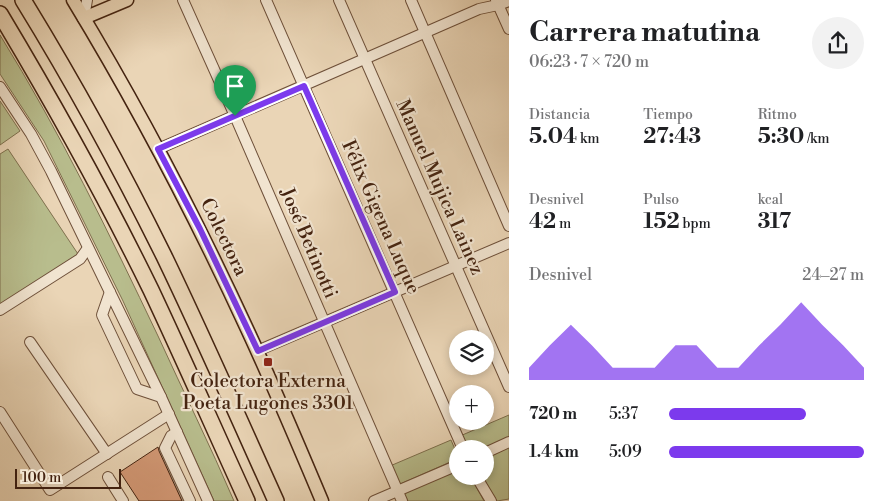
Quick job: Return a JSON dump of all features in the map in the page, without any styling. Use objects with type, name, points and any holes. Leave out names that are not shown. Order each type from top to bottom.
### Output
[{"type":"highway","points":[[23,0],[95,124],[147,222],[192,315],[276,501]]},
{"type":"highway","points":[[0,14],[56,110],[125,238],[170,331],[247,501]]},
{"type":"main road","name":"Colectora","points":[[73,0],[158,149],[204,238],[258,351],[322,501]]},
{"type":"main road","points":[[84,18],[127,0]]},
{"type":"street","points":[[84,18],[88,0]]},
{"type":"street","name":"José Betinotti","points":[[182,0],[235,116],[402,501]]},
{"type":"street","name":"Félix Gigena Luque","points":[[266,0],[459,440]]},
{"type":"street","name":"Manuel Mujica Lainez","points":[[339,0],[509,387]]},
{"type":"street","points":[[411,0],[509,226]]},
{"type":"street","points":[[158,149],[479,9],[509,0]]},
{"type":"street","points":[[497,3],[509,29]]},
{"type":"street","points":[[0,87],[41,152],[161,397],[208,501]]},
{"type":"street","points":[[258,351],[325,324],[509,243]]},
{"type":"street","points":[[0,310],[80,259],[88,248]]},
{"type":"street","points":[[110,292],[102,315],[137,390],[161,397]]},
{"type":"street","points":[[30,342],[107,454]]},
{"type":"street","points":[[0,412],[50,490],[169,414]]},
{"type":"street","points":[[177,432],[170,436],[165,448],[190,501]]},
{"type":"street","points":[[494,449],[509,442]]},
{"type":"street","points":[[374,501],[449,469]]},
{"type":"street","points":[[108,477],[124,501]]},
{"type":"street","points":[[481,485],[491,501]]},
{"type":"green space","points":[[0,35],[43,108],[102,221],[216,459],[234,501],[214,501],[123,301],[44,141],[0,74]]},
{"type":"green space","points":[[0,101],[20,131],[0,145]]},
{"type":"green space","points":[[8,149],[78,254],[0,306],[0,154]]},
{"type":"green space","points":[[509,415],[509,438],[494,444],[494,440],[462,440],[460,436],[474,430],[494,430],[494,421]]},
{"type":"green space","points":[[449,441],[449,463],[398,485],[390,466]]},
{"type":"green space","points":[[509,445],[509,499],[497,501],[487,485],[494,485],[494,451]]},
{"type":"green space","points":[[449,473],[449,485],[475,485],[484,501],[408,501],[404,494]]},
{"type":"building","points":[[158,447],[182,501],[139,501],[120,472]]},
{"type":"place","name":"Colectora Externa Poeta Lugones 3301","points":[[268,362]]},
{"type":"route","points":[[304,86],[395,292],[325,324],[258,351],[200,229],[158,149],[235,116],[304,86]]}]
